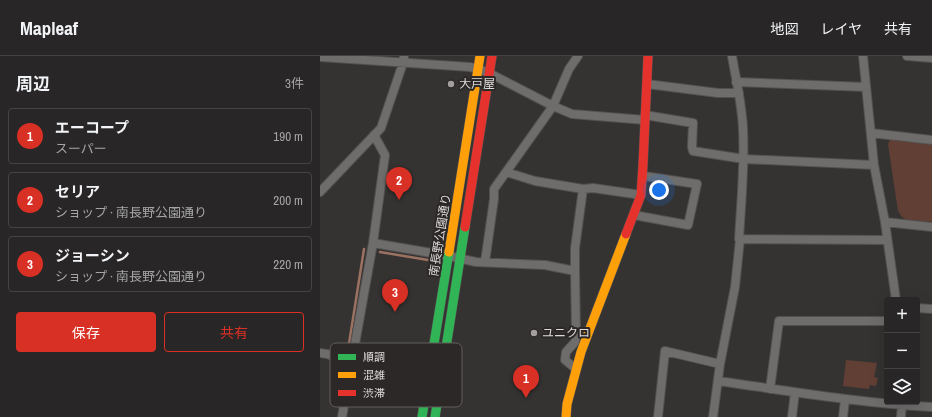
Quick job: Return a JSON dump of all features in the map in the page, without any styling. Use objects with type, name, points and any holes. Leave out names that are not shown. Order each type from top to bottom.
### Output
[{"type":"street","name":"南長野公園通り","points":[[434,343],[480,56]]},
{"type":"street","name":"南長野公園通り","points":[[447,343],[492,56]]},
{"type":"street","points":[[485,262],[494,199],[494,189],[552,106],[578,56]]},
{"type":"street","points":[[566,417],[567,404],[581,352],[641,195],[644,176],[648,56]]},
{"type":"street","points":[[713,417],[720,364],[735,287],[740,238],[739,240],[744,159],[743,128],[739,93],[732,56]]},
{"type":"street","points":[[863,56],[874,164],[885,222],[896,297]]},
{"type":"street","points":[[907,56],[932,58]]},
{"type":"street","points":[[321,57],[404,59],[470,67],[490,73],[552,106],[572,114],[645,117],[693,123],[693,152],[744,159],[874,164]]},
{"type":"street","points":[[320,192],[381,128],[404,59]]},
{"type":"street","points":[[736,82],[866,87]]},
{"type":"street","points":[[647,84],[718,93],[739,93]]},
{"type":"street","points":[[871,133],[932,140]]},
{"type":"street","points":[[355,343],[373,243],[385,155],[374,135]]},
{"type":"street","points":[[506,172],[535,182],[641,195]]},
{"type":"street","points":[[634,215],[688,225],[697,184],[644,176]]},
{"type":"street","points":[[576,370],[565,360],[566,352],[575,342],[576,334],[575,248],[583,189]]},
{"type":"street","points":[[885,222],[932,227]]},
{"type":"street","points":[[740,238],[887,240]]},
{"type":"street","points":[[373,243],[476,262],[545,266],[575,271]]},
{"type":"street","points":[[920,308],[932,309]]},
{"type":"street","points":[[770,388],[779,321],[884,320]]},
{"type":"street","points":[[658,417],[665,351],[720,364]]},
{"type":"street","points":[[320,353],[330,355]]},
{"type":"street","points":[[718,381],[845,399],[884,402]]},
{"type":"street","points":[[792,417],[795,392]]},
{"type":"street","points":[[843,417],[845,399]]},
{"type":"street","points":[[901,417],[902,405]]},
{"type":"street","points":[[912,405],[932,407]]},
{"type":"street","points":[[342,417],[344,407]]},
{"type":"street","name":"南長野公園通り","points":[[422,417],[424,407]]},
{"type":"street","name":"南長野公園通り","points":[[435,417],[437,407]]},
{"type":"shaded area","points":[[893,139],[932,144],[932,222],[907,220],[902,217],[898,211],[888,144],[890,140]]},
{"type":"shaded area","points":[[846,360],[877,363],[874,377],[878,378],[876,386],[870,385],[869,389],[843,386]]},
{"type":"waterway","points":[[349,343],[364,249]]},
{"type":"waterway","points":[[380,252],[434,261]]},
{"type":"traffic: fast","points":[[447,343],[465,227]]},
{"type":"traffic: fast","points":[[434,343],[449,252]]},
{"type":"traffic: fast","points":[[422,417],[424,407]]},
{"type":"traffic: fast","points":[[435,417],[437,407]]},
{"type":"traffic: slow","points":[[449,252],[480,56]]},
{"type":"traffic: slow","points":[[566,417],[567,404],[581,352],[626,234]]},
{"type":"traffic: jam","points":[[465,227],[492,56]]},
{"type":"traffic: jam","points":[[626,234],[641,195],[648,56]]},
{"type":"place","name":"大戸屋","points":[[451,84]]},
{"type":"place","name":"セリア","points":[[399,200]]},
{"type":"place","name":"ジョーシン","points":[[395,312]]},
{"type":"place","name":"ユニクロ","points":[[534,333]]},
{"type":"place","name":"エーコープ","points":[[526,398]]}]
